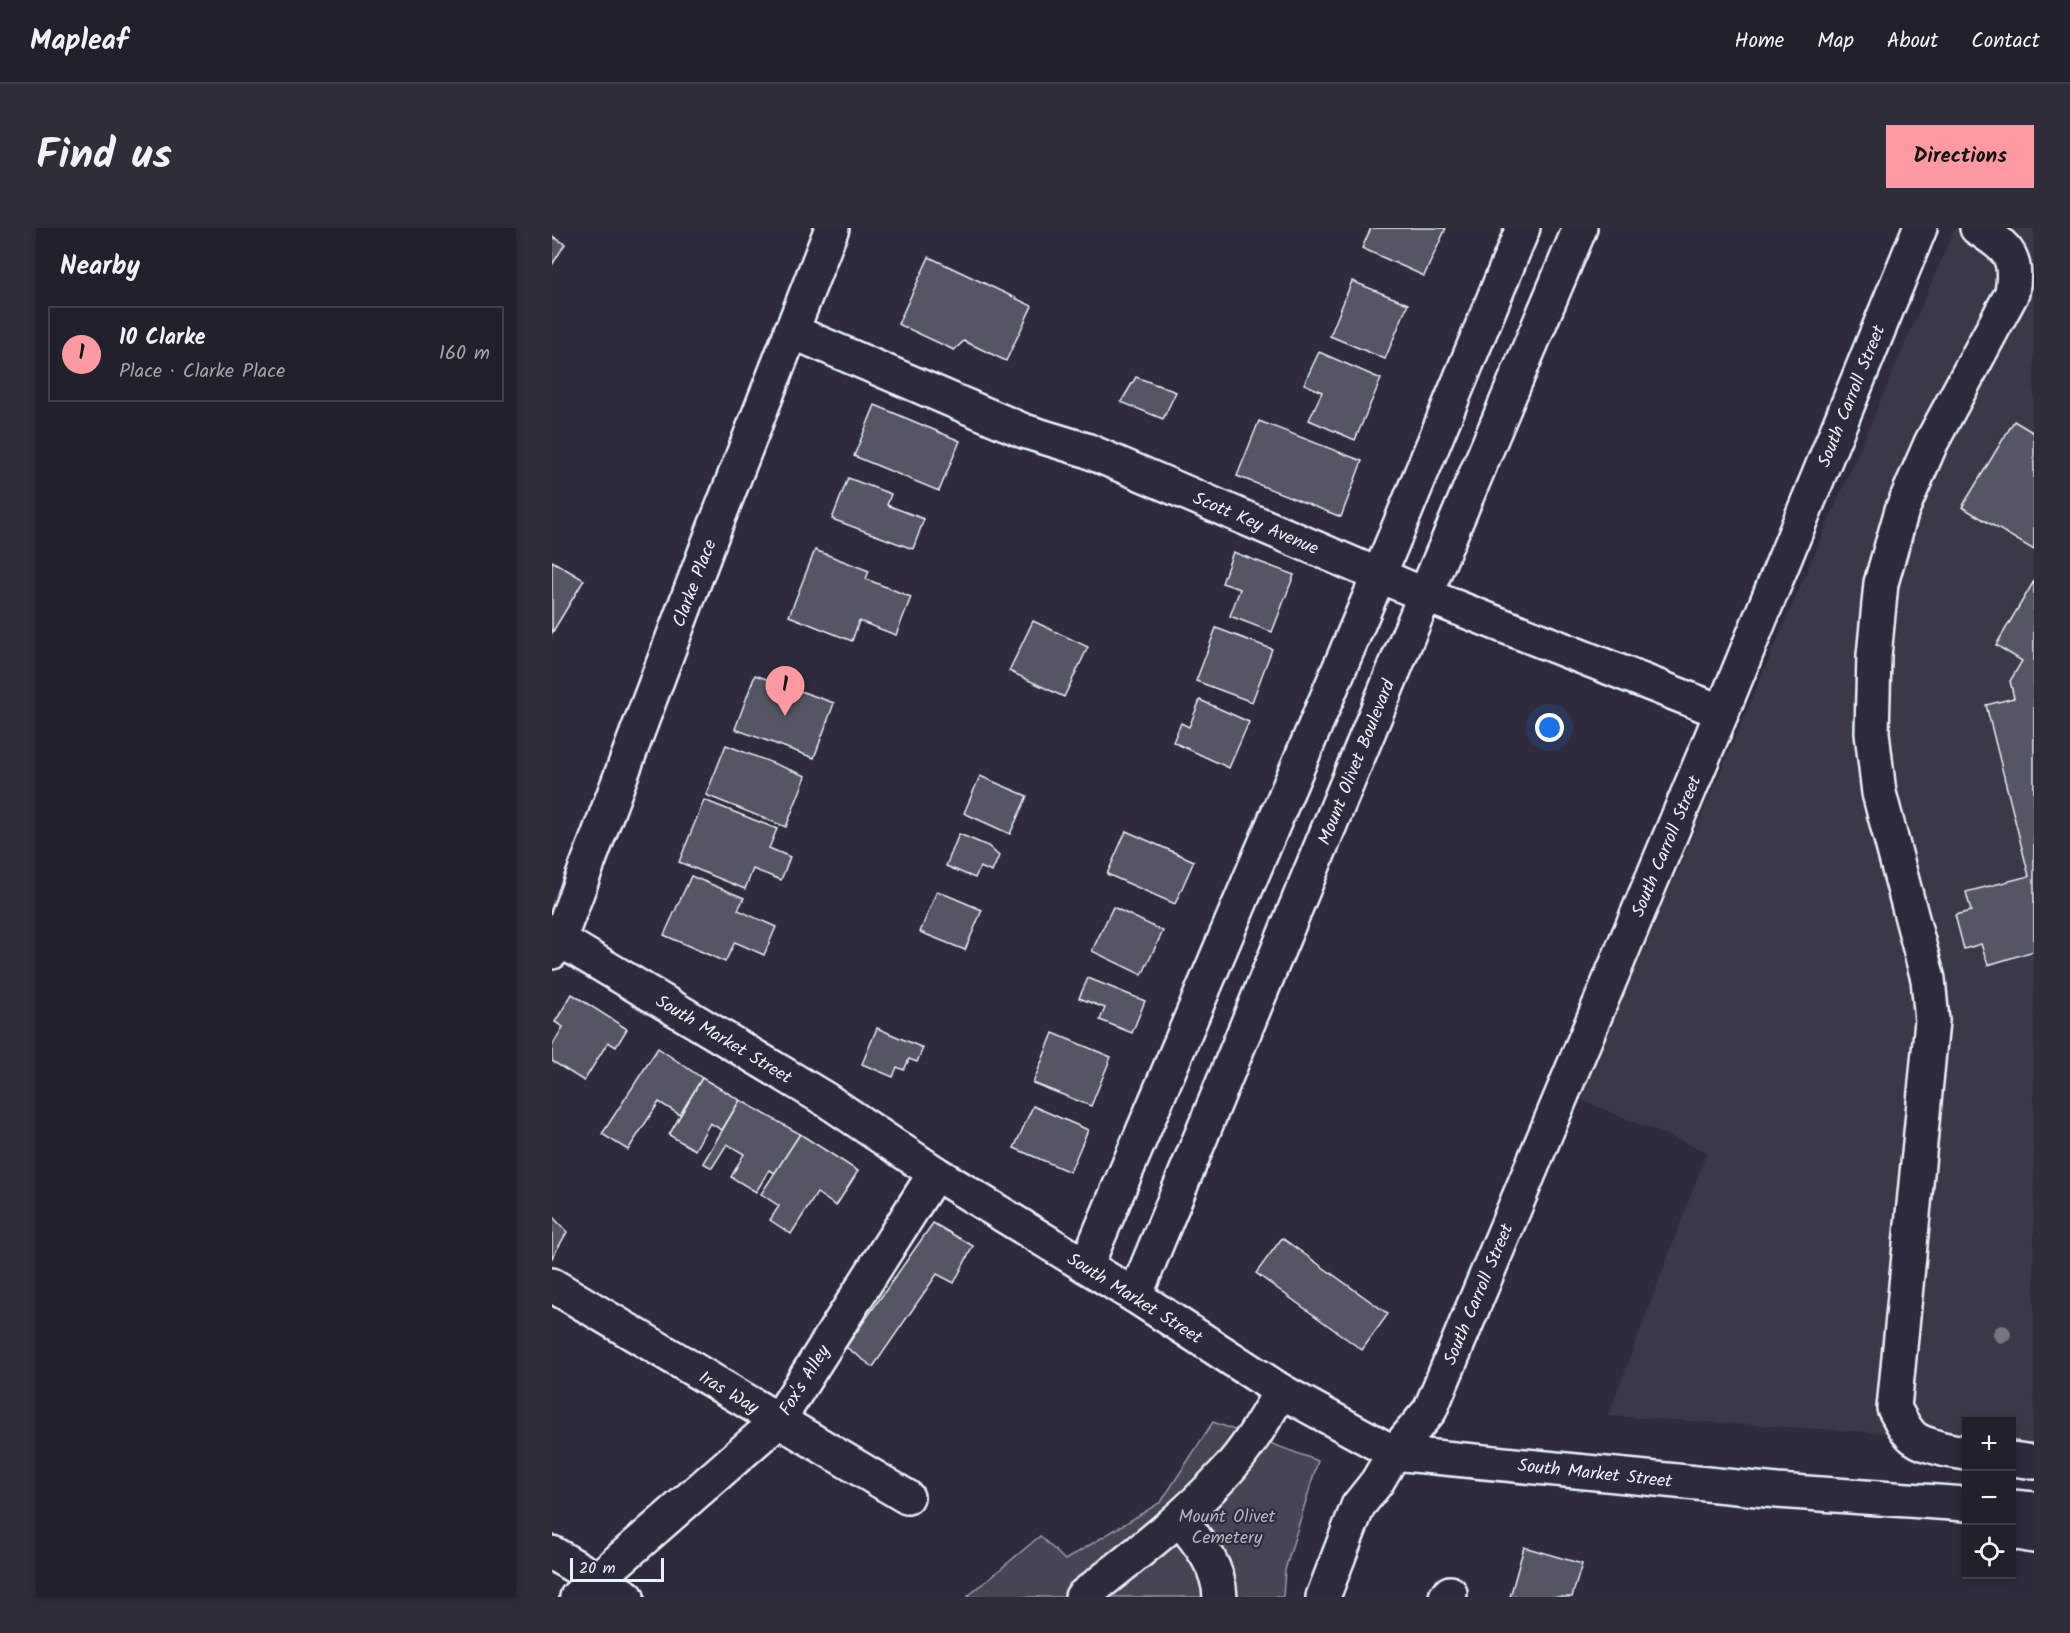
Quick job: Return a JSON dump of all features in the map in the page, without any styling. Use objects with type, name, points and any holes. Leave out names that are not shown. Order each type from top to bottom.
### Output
[{"type":"street","name":"Clarke Place","points":[[554,942],[832,228]]},
{"type":"street","points":[[1086,1266],[1379,575],[1523,228]]},
{"type":"street","name":"Mount Olivet Boulevard","points":[[1135,1296],[1425,595],[1580,228]]},
{"type":"street","name":"South Carroll Street","points":[[1323,1597],[1358,1506],[1377,1482],[1394,1453],[1430,1410],[1722,712],[1920,228]]},
{"type":"street","points":[[1957,1451],[1920,1443],[1907,1432],[1894,1408],[1932,1021],[1928,979],[1879,793],[1872,733],[1874,656],[1881,583],[1902,510],[1931,443],[2012,293],[2015,271],[2008,253],[1994,238],[1977,228]]},
{"type":"street","name":"Scott Key Avenue","points":[[791,331],[1024,430],[1086,450],[1425,595],[1722,712]]},
{"type":"street","name":"South Market Street","points":[[554,942],[825,1099],[935,1173],[1135,1296],[1281,1391],[1394,1453],[1777,1491],[1962,1504]]},
{"type":"street","name":"Fox's Alley","points":[[586,1589],[778,1421],[935,1173]]},
{"type":"street","name":"Iras Way","points":[[552,1285],[907,1497]]},
{"type":"street","points":[[1082,1597],[1180,1519],[1226,1473],[1254,1437],[1281,1391]]},
{"type":"street","points":[[2016,1460],[2034,1462]]},
{"type":"street","name":"South Market Street","points":[[1777,1491],[1962,1523]]},
{"type":"street","points":[[2016,1507],[2034,1509]]},
{"type":"street","points":[[1180,1519],[1204,1549],[1219,1582],[1220,1597]]},
{"type":"street","points":[[2016,1533],[2034,1536]]},
{"type":"street","points":[[552,1553],[586,1589],[627,1597]]},
{"type":"shaded area","points":[[1955,228],[2034,228],[2034,1442],[2016,1441],[2016,1417],[1962,1417],[1962,1438],[1608,1416],[1707,1152],[1579,1099]]},
{"type":"green space","name":"Mount Olivet Cemetery","points":[[1213,1422],[1318,1461],[1285,1570],[1283,1597],[967,1597],[1040,1536],[1065,1560],[1161,1502]]},
{"type":"building","points":[[1371,228],[1446,228],[1424,276],[1362,248]]},
{"type":"building","points":[[552,236],[565,244],[552,265]]},
{"type":"building","points":[[929,257],[1032,306],[1006,361],[964,341],[954,350],[898,324]]},
{"type":"building","points":[[1352,281],[1408,304],[1385,359],[1330,336]]},
{"type":"building","points":[[1319,352],[1381,379],[1355,440],[1309,420],[1322,392],[1304,384]]},
{"type":"building","points":[[1136,377],[1176,392],[1163,419],[1121,402]]},
{"type":"building","points":[[875,405],[960,441],[939,491],[854,456]]},
{"type":"building","points":[[1259,421],[1362,461],[1341,517],[1237,476]]},
{"type":"building","points":[[2014,421],[2034,433],[2034,550],[1962,507]]},
{"type":"building","points":[[848,478],[891,494],[887,505],[924,519],[913,549],[832,519]]},
{"type":"building","points":[[815,550],[869,571],[866,579],[911,597],[896,635],[859,621],[852,641],[789,616]]},
{"type":"building","points":[[1233,552],[1294,575],[1272,632],[1230,616],[1240,589],[1222,583]]},
{"type":"building","points":[[552,561],[584,580],[552,633]]},
{"type":"building","points":[[2034,581],[2034,951],[1988,965],[1981,944],[1964,949],[1955,915],[1971,911],[1966,892],[2029,876],[1986,705],[2014,698],[2010,681],[2022,661],[1996,645]]},
{"type":"building","points":[[1033,621],[1088,647],[1064,697],[1009,671]]},
{"type":"building","points":[[1216,628],[1272,649],[1252,702],[1196,681]]},
{"type":"building","points":[[755,675],[834,703],[814,758],[735,729]]},
{"type":"building","points":[[1200,700],[1249,722],[1229,768],[1173,742],[1181,723],[1189,727]]},
{"type":"building","points":[[726,745],[806,776],[786,827],[706,795]]},
{"type":"building","points":[[980,776],[1027,796],[1010,834],[964,813]]},
{"type":"building","points":[[704,800],[777,829],[769,848],[790,857],[781,880],[753,869],[745,889],[679,862]]},
{"type":"building","points":[[1126,831],[1194,861],[1175,904],[1107,874]]},
{"type":"building","points":[[959,834],[988,846],[999,856],[992,872],[980,867],[975,878],[946,866]]},
{"type":"building","points":[[691,876],[744,898],[738,910],[776,927],[764,955],[735,942],[725,962],[664,935]]},
{"type":"building","points":[[937,891],[982,910],[965,950],[920,932]]},
{"type":"building","points":[[1113,907],[1163,931],[1142,975],[1092,951]]},
{"type":"building","points":[[1088,978],[1145,1001],[1132,1033],[1100,1020],[1105,1008],[1079,998]]},
{"type":"building","points":[[572,994],[627,1029],[616,1047],[608,1042],[584,1081],[552,1061],[552,1046],[563,1027],[555,1022]]},
{"type":"building","points":[[877,1028],[923,1048],[917,1062],[909,1059],[904,1070],[897,1067],[893,1077],[862,1064]]},
{"type":"building","points":[[1053,1033],[1111,1057],[1091,1106],[1033,1083]]},
{"type":"building","points":[[658,1048],[702,1078],[680,1115],[659,1102],[628,1150],[602,1134]]},
{"type":"building","points":[[702,1078],[740,1100],[722,1130],[710,1123],[695,1150],[669,1135]]},
{"type":"building","points":[[740,1100],[800,1134],[775,1173],[769,1170],[756,1192],[731,1177],[744,1154],[727,1144],[712,1168],[703,1163]]},
{"type":"building","points":[[1033,1106],[1088,1130],[1070,1172],[1014,1148]]},
{"type":"building","points":[[800,1134],[858,1171],[836,1206],[817,1193],[791,1234],[770,1220],[779,1206],[761,1194]]},
{"type":"building","points":[[552,1216],[567,1232],[552,1258]]},
{"type":"building","points":[[933,1223],[973,1246],[954,1283],[937,1274],[873,1367],[846,1347]]},
{"type":"building","points":[[1282,1238],[1388,1314],[1362,1350],[1256,1273]]},
{"type":"building","points":[[1524,1547],[1582,1564],[1572,1597],[1510,1597]]},
{"type":"place","name":"10 Clarke","points":[[785,716]]}]
